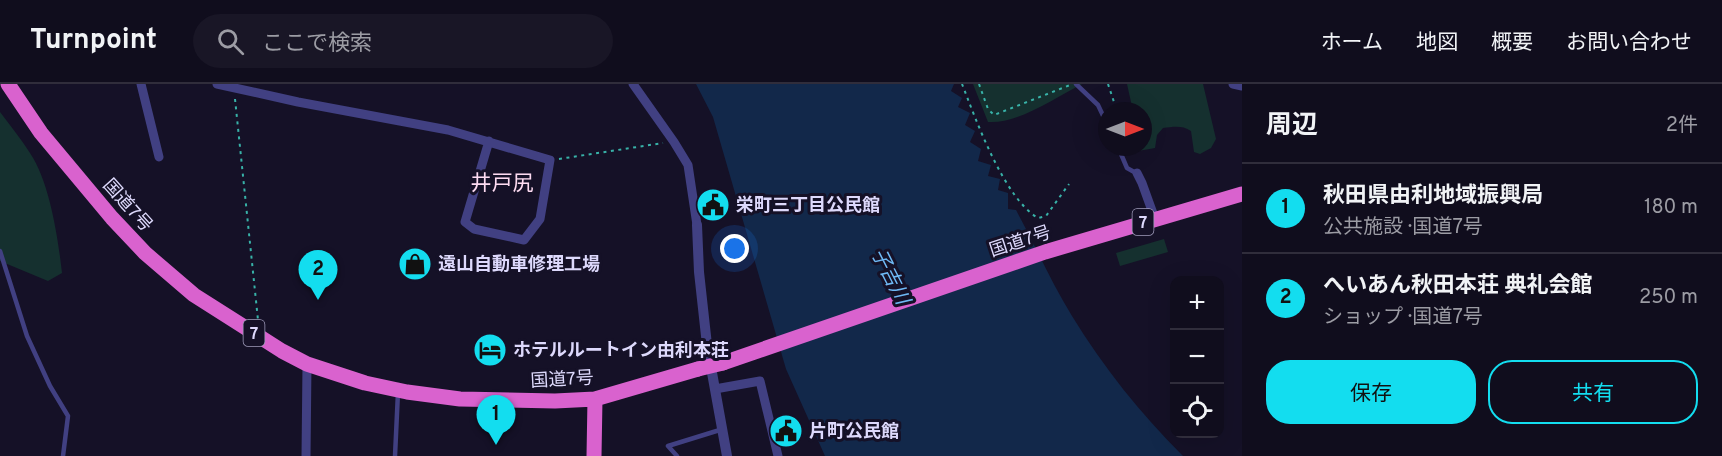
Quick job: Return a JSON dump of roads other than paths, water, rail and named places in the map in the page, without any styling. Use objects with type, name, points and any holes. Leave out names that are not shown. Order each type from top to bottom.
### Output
[{"type":"highway","name":"国道7号","points":[[8,84],[41,133],[112,218],[145,253],[194,295],[259,337],[307,364],[365,383],[460,399],[555,401],[595,399],[723,363],[1045,252],[1242,194]]},
{"type":"highway","points":[[594,456],[595,399]]},
{"type":"street","points":[[141,84],[159,157]]},
{"type":"street","points":[[217,84],[298,102],[448,130],[489,141],[550,160],[540,219],[524,240],[474,229],[465,222],[489,141]]},
{"type":"street","points":[[633,84],[688,165],[697,225],[705,324],[728,456]]},
{"type":"street","points":[[1233,84],[1242,86]]},
{"type":"street","points":[[1137,173],[1155,219]]},
{"type":"street","points":[[306,456],[307,364]]},
{"type":"street","points":[[715,389],[760,381],[778,456]]},
{"type":"lane","points":[[1074,84],[1098,105]]},
{"type":"lane","points":[[1122,156],[1127,168],[1137,173]]},
{"type":"lane","points":[[0,250],[27,336],[50,386],[68,417],[63,456]]},
{"type":"lane","points":[[395,456],[398,390]]},
{"type":"lane","points":[[677,456],[668,446],[723,429]]},
{"type":"water","name":"子吉川","points":[[696,84],[954,84],[951,91],[962,98],[958,107],[970,113],[965,125],[975,131],[970,142],[981,149],[978,161],[991,165],[988,176],[1000,179],[998,190],[1008,193],[1008,209],[1016,210],[1072,316],[1123,389],[1183,456],[825,456],[786,369],[713,117]]},
{"type":"place","name":"栄町三丁目公民館","points":[[713,205]]},
{"type":"place","name":"遠山自動車修理工場","points":[[415,264]]},
{"type":"place","name":"へいあん秋田本荘 典礼会館","points":[[318,300]]},
{"type":"place","name":"ホテルルートイン由利本荘","points":[[490,350]]},
{"type":"place","name":"片町公民館","points":[[786,431]]},
{"type":"place","name":"秋田県由利地域振興局","points":[[496,445]]},
{"type":"district","name":"井戸尻","points":[[502,183]]}]
